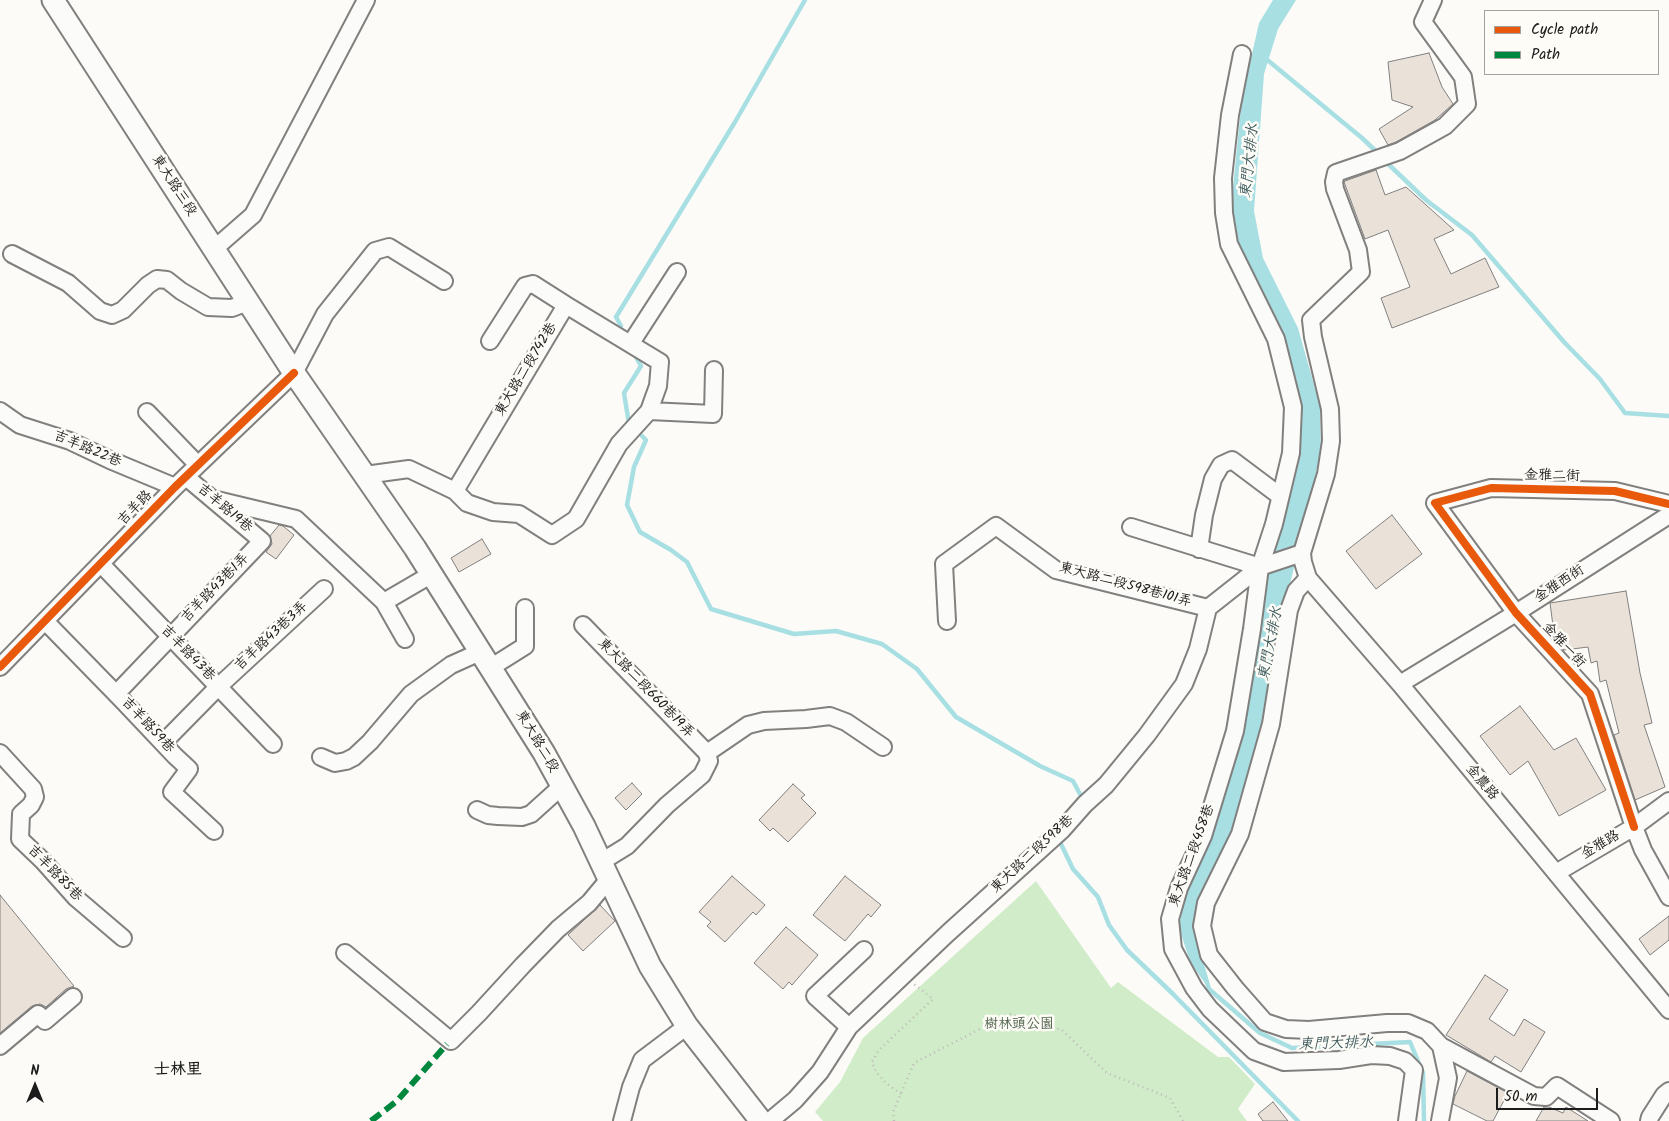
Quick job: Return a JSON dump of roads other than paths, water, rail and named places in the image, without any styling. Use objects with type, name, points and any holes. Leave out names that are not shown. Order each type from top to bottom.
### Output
[{"type":"main road","name":"東大路三段","points":[[53,0],[294,373]]},
{"type":"main road","name":"東大路二段","points":[[294,373],[432,574],[544,753],[584,826],[650,966],[687,1026],[761,1121]]},
{"type":"street","points":[[214,249],[252,215],[366,0]]},
{"type":"street","points":[[1208,608],[1260,567],[1302,553],[1326,474],[1331,441],[1330,409],[1311,320],[1361,272],[1358,250],[1335,189],[1336,173],[1391,154],[1446,126],[1467,104],[1463,77],[1423,22],[1433,0]]},
{"type":"street","name":"東大路二段458巷","points":[[1242,54],[1230,115],[1223,178],[1224,213],[1229,244],[1276,340],[1293,407],[1291,453],[1260,567],[1252,629],[1234,732],[1203,836],[1178,888],[1170,919],[1172,949],[1194,988],[1210,1009],[1254,1051],[1284,1062],[1339,1060],[1371,1055],[1390,1056],[1406,1061],[1414,1070],[1407,1121]]},
{"type":"street","name":"吉羊路","points":[[0,667],[198,465],[294,373],[325,314],[375,251],[389,246],[444,281]]},
{"type":"street","points":[[12,254],[68,283],[100,311],[112,315],[123,310],[148,285],[157,279],[168,280],[180,291],[208,307],[232,308],[248,302]]},
{"type":"street","points":[[632,343],[677,272]]},
{"type":"street","points":[[364,475],[409,469],[455,491],[467,503],[493,512],[520,514],[552,535],[576,519],[619,444],[649,412],[658,386],[660,362],[632,343],[532,284],[525,286],[490,341]]},
{"type":"street","name":"東大路二段742巷","points":[[455,491],[566,305]]},
{"type":"street","points":[[649,412],[713,414],[714,370]]},
{"type":"street","points":[[147,412],[198,465]]},
{"type":"street","name":"吉羊路22巷","points":[[2,416],[20,425],[70,441],[110,460],[181,482]]},
{"type":"street","points":[[1200,549],[1204,515],[1213,478],[1221,465],[1232,460],[1280,496]]},
{"type":"street","name":"吉羊路19巷","points":[[181,482],[212,499],[262,541]]},
{"type":"street","name":"金雅二街","points":[[1435,503],[1491,488],[1615,491],[1669,504]]},
{"type":"street","points":[[212,499],[296,519],[384,602],[405,639]]},
{"type":"street","name":"金雅一街","points":[[1435,503],[1516,613],[1590,694],[1634,827],[1643,850],[1669,897]]},
{"type":"street","name":"金雅西街","points":[[1400,684],[1516,613],[1669,515]]},
{"type":"street","name":"東大路二段598巷101弄","points":[[947,622],[944,564],[996,526],[1056,570],[1208,608]]},
{"type":"street","points":[[1131,527],[1260,567]]},
{"type":"street","name":"吉羊路43巷1弄","points":[[116,694],[262,541]]},
{"type":"street","name":"金農路","points":[[1302,553],[1308,578],[1400,684],[1669,1010]]},
{"type":"street","name":"吉羊路43巷","points":[[100,564],[273,744]]},
{"type":"street","points":[[384,602],[432,574]]},
{"type":"street","points":[[1308,578],[1296,592],[1289,610],[1271,724],[1240,834],[1206,903],[1202,926],[1209,955],[1234,988],[1265,1022],[1286,1029],[1309,1030],[1408,1023],[1427,1031],[1441,1046],[1534,1096],[1546,1097],[1557,1086],[1611,1121]]},
{"type":"street","name":"吉羊路43巷3弄","points":[[163,743],[219,686],[324,589]]},
{"type":"street","points":[[321,757],[335,763],[346,762],[354,757],[370,742],[411,694],[451,665],[485,660],[526,646],[525,608]]},
{"type":"street","name":"東大路二段598巷","points":[[770,1121],[795,1100],[820,1072],[849,1027],[1062,830],[1085,804],[1106,785],[1147,735],[1184,684],[1198,649],[1208,608]]},
{"type":"street","name":"吉羊路59巷","points":[[45,621],[190,769],[172,792],[214,832]]},
{"type":"street","name":"東大路二段660巷19弄","points":[[583,625],[707,753]]},
{"type":"street","points":[[345,953],[451,1041],[558,929],[589,903],[605,870],[667,805],[702,775],[709,761],[707,753],[748,725],[764,721],[830,716],[846,722],[883,747]]},
{"type":"street","name":"吉羊路85巷","points":[[0,753],[33,788],[35,797],[31,805],[21,814],[20,839],[43,860],[76,898],[123,938]]},
{"type":"street","points":[[477,810],[488,815],[522,817],[532,814],[562,786]]},
{"type":"street","name":"金雅路","points":[[1556,873],[1634,827],[1669,801]]},
{"type":"street","points":[[849,1027],[815,996],[864,950]]},
{"type":"street","points":[[0,1046],[38,1014],[45,1020],[73,997]]},
{"type":"street","points":[[622,1121],[631,1087],[642,1060],[687,1026]]},
{"type":"street","points":[[1440,1121],[1448,1078],[1441,1046]]},
{"type":"street","points":[[1648,1121],[1664,1095],[1669,1091]]},
{"type":"water","points":[[1273,0],[1296,0],[1278,29],[1264,74],[1254,211],[1263,258],[1298,328],[1320,406],[1321,451],[1282,619],[1261,742],[1233,832],[1204,888],[1193,933],[1209,989],[1190,962],[1179,927],[1184,900],[1207,842],[1260,615],[1274,549],[1299,405],[1235,247],[1230,217],[1242,98],[1259,23]]},
{"type":"waterway","points":[[621,326],[616,317],[735,122],[805,0]]},
{"type":"waterway","points":[[1265,58],[1380,155]]},
{"type":"waterway","points":[[1385,161],[1426,200],[1472,235],[1564,342],[1600,379],[1625,413],[1669,416]]},
{"type":"waterway","points":[[629,424],[624,393],[641,366],[636,357]]},
{"type":"waterway","points":[[642,436],[646,440],[634,467],[627,505],[640,532],[671,550],[687,562],[711,609],[794,634],[836,631],[882,644],[917,669],[956,717],[1040,766],[1073,781],[1081,796]]},
{"type":"waterway","points":[[1060,842],[1073,869],[1098,897],[1109,925],[1127,950],[1298,1121]]},
{"type":"waterway","name":"東門大排水","points":[[1193,935],[1209,989],[1260,1033],[1292,1048],[1410,1042],[1423,1073],[1424,1121]]},
{"type":"district","name":"士林里","points":[[178,1071]]},
{"type":"park label","name":"樹林頭公園","points":[[1019,1026]]}]
